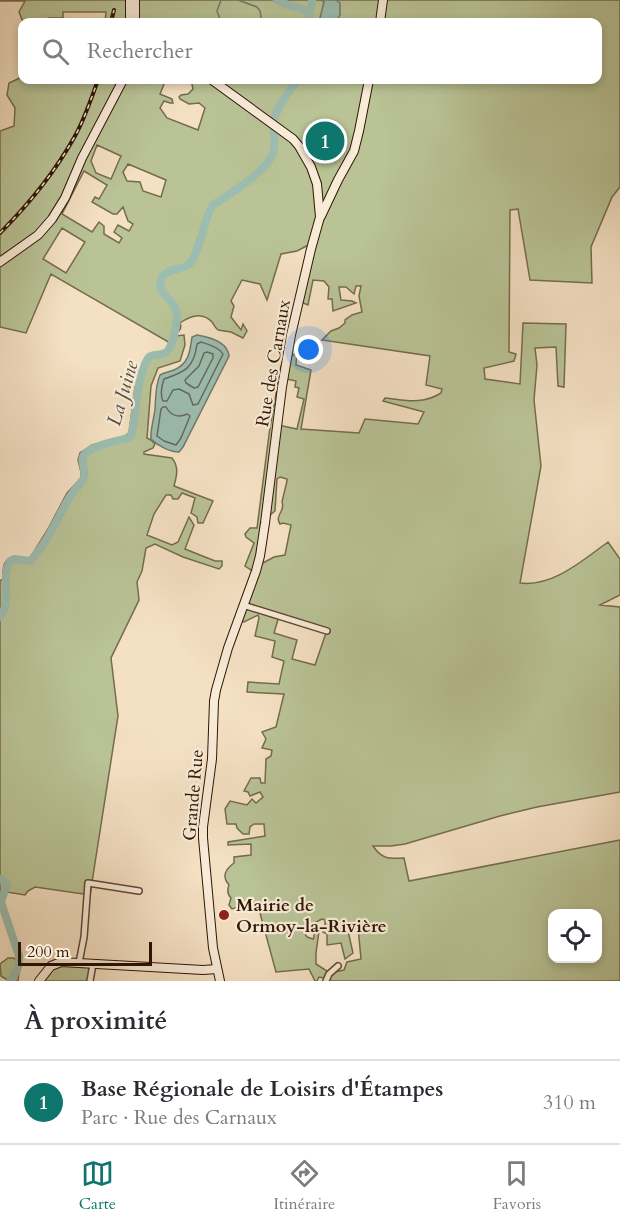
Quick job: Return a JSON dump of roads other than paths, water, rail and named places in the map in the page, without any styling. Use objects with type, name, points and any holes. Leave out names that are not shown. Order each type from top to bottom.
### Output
[{"type":"street","points":[[130,0],[132,18]]},
{"type":"street","points":[[132,18],[135,0]]},
{"type":"street","points":[[381,18],[383,0]]},
{"type":"street","points":[[0,262],[38,235],[52,219],[65,198],[119,84]]},
{"type":"street","name":"Rue des Carnaux","points":[[217,84],[280,129],[299,146],[311,167],[317,184],[320,217],[291,335],[280,399],[260,556],[238,618]]},
{"type":"street","points":[[320,217],[354,151],[368,84]]},
{"type":"street","points":[[243,605],[327,631]]},
{"type":"street","name":"Grande Rue","points":[[220,981],[213,948],[203,827],[212,759],[214,701],[219,676],[238,618]]},
{"type":"street","points":[[79,963],[84,937],[88,883],[140,891]]},
{"type":"street","points":[[39,981],[47,969],[56,963],[217,969]]},
{"type":"street","points":[[90,981],[93,964]]},
{"type":"street","points":[[326,981],[329,974],[338,966]]},
{"type":"water","points":[[321,0],[336,0],[340,3],[338,18],[320,18],[324,2]]},
{"type":"water","points":[[197,335],[222,344],[229,356],[183,447],[179,452],[175,452],[151,439],[157,383],[160,375],[174,370],[186,361],[192,337]]},
{"type":"waterway","points":[[220,18],[217,11],[221,0]]},
{"type":"waterway","points":[[238,0],[257,7],[261,18]]},
{"type":"waterway","points":[[277,0],[309,12]]},
{"type":"waterway","name":"La Juine","points":[[309,18],[312,0]]},
{"type":"waterway","name":"La Juine","points":[[0,617],[6,603],[6,575],[10,561],[14,559],[30,561],[42,547],[69,498],[83,480],[83,456],[94,448],[131,436],[139,383],[146,362],[150,356],[168,351],[175,333],[176,310],[160,287],[162,277],[168,272],[188,265],[192,260],[212,206],[246,183],[269,161],[274,149],[275,116],[294,84]]},
{"type":"waterway","name":"La Juine","points":[[0,879],[7,884],[1,902],[19,956],[17,970],[10,981]]},
{"type":"railway","points":[[112,18],[114,10]]},
{"type":"railway","points":[[0,233],[41,187],[59,162],[82,122],[96,84]]},
{"type":"place","name":"Base Régionale de Loisirs d'Étampes","points":[[325,141]]},
{"type":"place","name":"Mairie de Ormoy-la-Rivière","points":[[224,915]]}]
